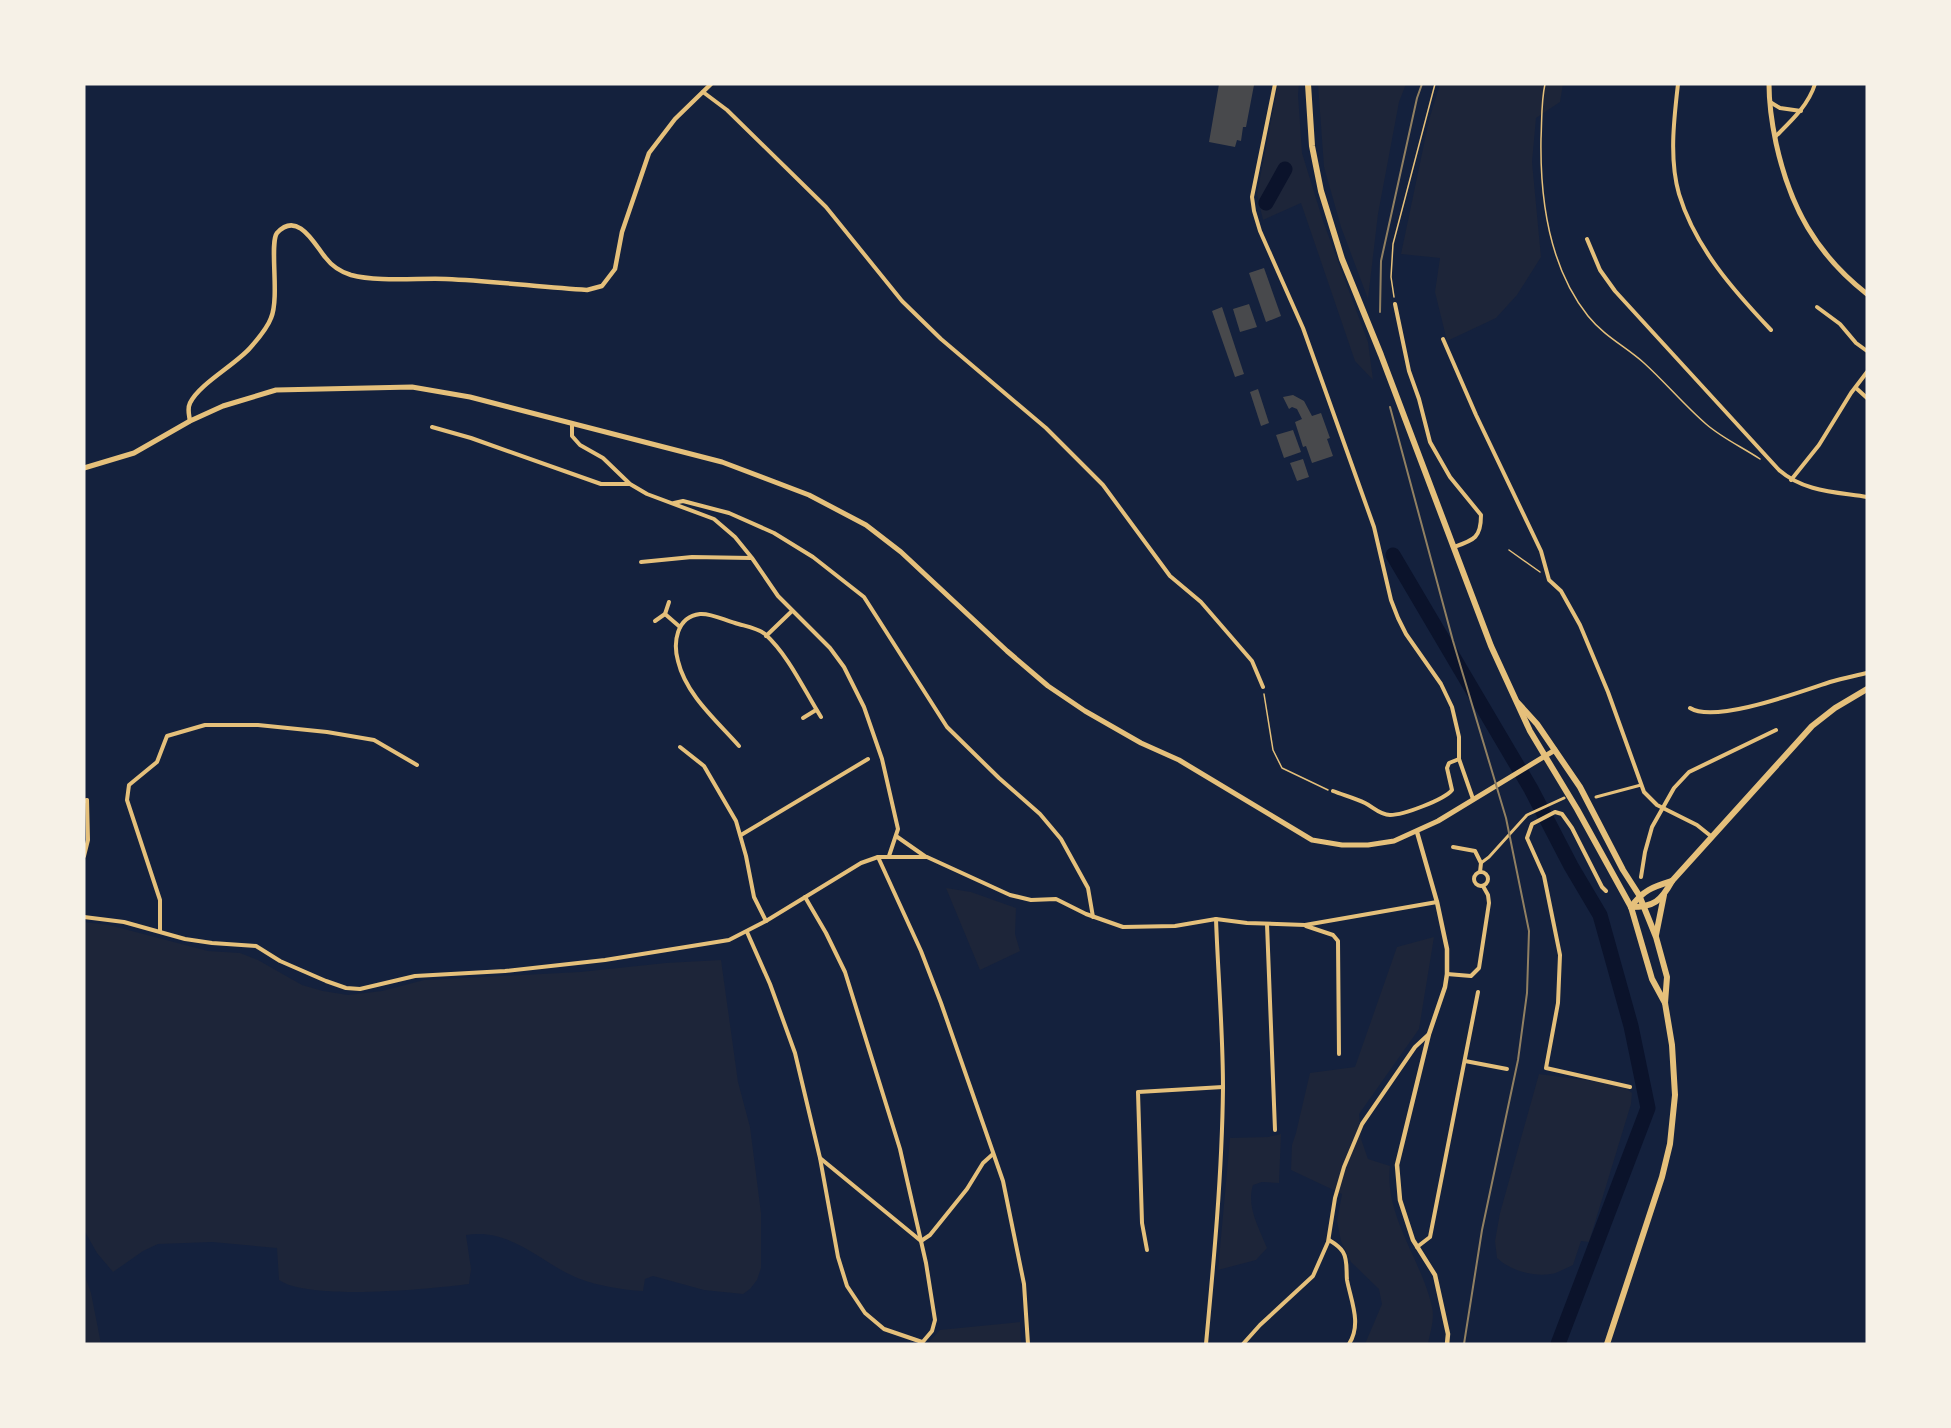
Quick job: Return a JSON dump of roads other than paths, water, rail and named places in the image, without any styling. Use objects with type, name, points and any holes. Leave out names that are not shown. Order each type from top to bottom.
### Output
[{"type":"main road","points":[[1308,84],[1312,146],[1321,191],[1342,259],[1381,355],[1499,668],[1530,731],[1586,823],[1631,907],[1652,979],[1665,1003]]},
{"type":"main road","points":[[1770,84],[1775,137],[1786,182],[1806,227],[1836,268],[1867,294]]},
{"type":"main road","points":[[84,468],[134,453],[190,421],[224,406],[276,390],[412,387],[470,397],[722,462],[809,495],[866,525],[901,552],[1048,686],[1085,711],[1141,743],[1179,760],[1312,840],[1342,845],[1368,845],[1394,841],[1417,832],[1555,750]]},
{"type":"main road","points":[[1656,937],[1660,907],[1672,881],[1812,726],[1835,708],[1867,689]]},
{"type":"main road","points":[[1513,697],[1537,724],[1580,787],[1645,907],[1667,976],[1665,1003],[1672,1044],[1675,1095],[1670,1144],[1662,1177],[1607,1344]]},
{"type":"main road","points":[[1631,907],[1639,895],[1653,887],[1672,881]]},
{"type":"main road","points":[[1631,907],[1645,907],[1664,895]]},
{"type":"street","points":[[190,421],[188,411],[194,398],[248,351],[266,329],[272,317],[276,280],[274,242],[278,232],[284,228],[293,227],[307,232],[334,266],[353,276],[447,279],[587,290],[602,286],[615,269],[622,232],[649,153],[675,119],[711,84]]},
{"type":"street","points":[[1275,84],[1252,197],[1254,211],[1303,328],[1359,484],[1374,527],[1391,600],[1398,618],[1406,634],[1441,684],[1452,707],[1458,737],[1459,759],[1473,799]]},
{"type":"street","points":[[1678,84],[1674,123],[1674,161],[1678,192],[1691,226],[1712,260],[1739,297],[1771,330]]},
{"type":"street","points":[[1775,137],[1801,111],[1815,84]]},
{"type":"street","points":[[704,92],[727,110],[826,207],[902,301],[941,339],[1046,428],[1103,484],[1170,576],[1201,602],[1252,661],[1263,687]]},
{"type":"street","points":[[1770,101],[1780,108],[1801,111]]},
{"type":"street","points":[[1587,239],[1600,270],[1615,291],[1779,470],[1806,488],[1867,497]]},
{"type":"street","points":[[1395,304],[1409,370],[1430,442],[1450,477],[1481,515],[1480,532],[1472,541],[1453,548]]},
{"type":"street","points":[[1817,307],[1840,324],[1856,343],[1867,351]]},
{"type":"street","points":[[1443,339],[1476,415],[1541,550],[1549,580],[1561,591],[1580,625],[1608,692],[1641,785],[1649,798],[1662,808],[1697,825],[1712,837]]},
{"type":"street","points":[[1791,480],[1819,445],[1824,434],[1867,372]]},
{"type":"street","points":[[1856,388],[1867,398]]},
{"type":"street","points":[[573,423],[572,436],[603,458],[630,484],[647,494],[714,519],[735,537],[778,596],[830,648],[844,667],[864,707],[882,759],[892,799],[898,829],[889,856]]},
{"type":"street","points":[[432,428],[471,438],[600,484],[630,484]]},
{"type":"street","points":[[674,503],[683,501],[729,513],[774,533],[813,557],[864,597],[947,727],[1040,814],[1061,839],[1088,888],[1093,917]]},
{"type":"street","points":[[640,562],[692,557],[752,558]]},
{"type":"street","points":[[655,621],[665,614],[669,602]]},
{"type":"street","points":[[766,636],[792,611]]},
{"type":"street","points":[[665,614],[680,627]]},
{"type":"street","points":[[739,746],[697,698],[683,678],[677,659],[675,639],[680,627],[685,621],[698,614],[762,632],[782,655],[821,717]]},
{"type":"street","points":[[1690,708],[1705,713],[1739,709],[1867,673]]},
{"type":"street","points":[[803,718],[816,710]]},
{"type":"street","points":[[160,931],[160,900],[127,800],[129,785],[157,762],[167,736],[205,725],[258,725],[316,731],[374,740],[417,765]]},
{"type":"street","points":[[1641,877],[1649,836],[1674,788],[1689,772],[1776,730]]},
{"type":"street","points":[[680,747],[704,766],[736,821],[754,897],[766,921]]},
{"type":"street","points":[[741,835],[868,759]]},
{"type":"street","points":[[1333,791],[1366,803],[1379,812],[1391,815],[1439,800],[1447,795],[1452,790],[1447,768],[1449,763],[1459,759]]},
{"type":"street","points":[[1596,797],[1641,785]]},
{"type":"street","points":[[1481,862],[1489,857],[1527,815],[1564,798]]},
{"type":"street","points":[[84,801],[87,800],[88,840],[84,856]]},
{"type":"street","points":[[1606,891],[1568,821],[1560,813],[1554,813],[1530,826],[1528,841],[1544,876],[1560,955],[1558,1003],[1546,1068],[1630,1087]]},
{"type":"street","points":[[1417,832],[1437,902],[1447,949],[1447,974],[1445,987],[1429,1034],[1397,1165],[1400,1200],[1413,1240],[1435,1275],[1448,1334],[1447,1344]]},
{"type":"street","points":[[896,836],[927,857],[1010,895],[1031,900],[1056,899],[1093,917],[1123,927],[1175,926],[1216,919],[1305,925],[1437,902]]},
{"type":"street","points":[[1453,847],[1475,851],[1481,862],[1480,872],[1475,876],[1474,881],[1477,885],[1483,886],[1488,882],[1488,878],[1486,873],[1480,872]]},
{"type":"street","points":[[84,918],[124,922],[185,939],[256,946],[280,961],[326,981],[346,988],[360,989],[415,976],[604,960],[719,942],[747,932],[861,863],[889,856],[927,857]]},
{"type":"street","points":[[878,857],[921,951],[941,1003],[1005,1192],[1024,1284],[1028,1344]]},
{"type":"street","points":[[1447,974],[1471,976],[1479,968],[1489,903],[1483,886]]},
{"type":"street","points":[[747,932],[770,984],[795,1053],[820,1158],[838,1257],[847,1286],[866,1313],[884,1329],[921,1343],[932,1331],[935,1320],[921,1241],[900,1149],[845,972],[805,897]]},
{"type":"street","points":[[1206,1344],[1220,1192],[1223,1087],[1216,919]]},
{"type":"street","points":[[1267,924],[1275,1130]]},
{"type":"street","points":[[1305,925],[1333,935],[1338,941],[1339,1054]]},
{"type":"street","points":[[1418,1247],[1430,1237],[1478,992]]},
{"type":"street","points":[[1243,1344],[1313,1276],[1329,1240],[1335,1198],[1344,1167],[1362,1124],[1415,1047],[1429,1034]]},
{"type":"street","points":[[1465,1061],[1506,1069]]},
{"type":"street","points":[[1147,1250],[1142,1223],[1138,1092],[1223,1087]]},
{"type":"street","points":[[921,1241],[930,1235],[967,1189],[983,1163],[993,1154]]},
{"type":"street","points":[[820,1158],[921,1241]]},
{"type":"street","points":[[1329,1240],[1342,1250],[1346,1259],[1347,1277],[1355,1311],[1355,1329],[1349,1344]]},
{"type":"waterway","points":[[1266,203],[1285,169]]},
{"type":"waterway","points":[[1393,555],[1531,789],[1571,866],[1600,915],[1631,1026],[1648,1108],[1558,1344]]},
{"type":"railway","points":[[1380,312],[1381,261],[1422,84]]},
{"type":"railway","points":[[1390,407],[1453,641],[1506,818],[1529,931],[1527,993],[1518,1060],[1482,1230],[1464,1344]]}]
